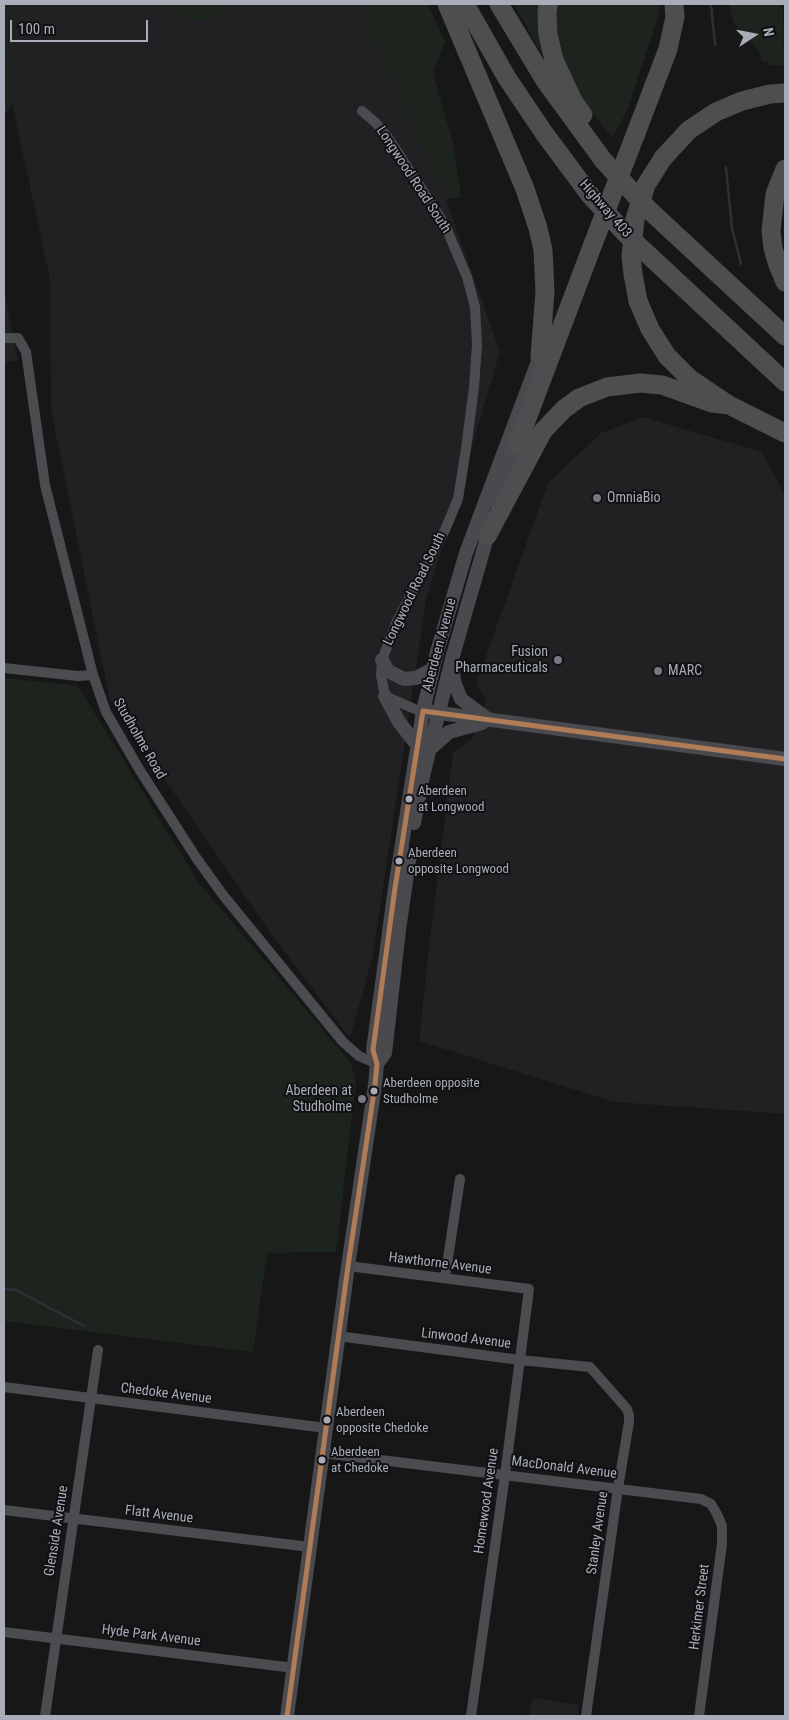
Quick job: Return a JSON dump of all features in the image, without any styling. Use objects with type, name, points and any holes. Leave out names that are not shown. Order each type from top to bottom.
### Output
[{"type":"highway","points":[[447,4],[525,189],[538,228],[543,250],[545,292],[540,356]]},
{"type":"highway","name":"Highway 403","points":[[465,4],[507,78],[544,133],[590,194],[626,234],[785,382]]},
{"type":"highway","points":[[499,4],[546,82],[603,160],[648,209],[785,336]]},
{"type":"highway","points":[[548,4],[546,13],[548,35],[554,60],[573,101],[591,128],[693,252]]},
{"type":"highway","points":[[631,132],[663,29],[665,4]]},
{"type":"highway","points":[[540,356],[589,240],[631,132],[668,49],[675,17],[674,4]]},
{"type":"highway","points":[[785,93],[770,94],[742,101],[716,112],[689,130],[663,158],[646,185],[635,219],[631,257],[632,274],[638,301],[650,329],[668,356],[690,378],[729,405],[785,433]]},
{"type":"highway","points":[[785,169],[775,194],[771,231],[773,248],[785,282]]},
{"type":"highway","points":[[517,445],[589,240]]},
{"type":"highway","points":[[487,536],[543,431],[564,409],[579,398],[592,391],[607,387],[640,383],[662,386],[712,403],[729,405]]},
{"type":"main road","name":"Aberdeen Avenue","points":[[287,1716],[377,1064],[385,1053],[399,930],[412,835],[422,780],[424,747],[423,711],[466,554],[540,356]]},
{"type":"main road","name":"Aberdeen Avenue","points":[[424,747],[439,714],[452,659],[487,536],[517,445]]},
{"type":"main road","points":[[452,659],[454,684],[461,698],[491,721]]},
{"type":"main road","points":[[382,660],[388,671],[404,679],[416,678],[433,669]]},
{"type":"main road","points":[[385,696],[399,722],[424,747],[450,732],[491,721]]},
{"type":"main road","points":[[423,711],[785,759]]},
{"type":"street","name":"Longwood Road South","points":[[362,111],[376,123],[389,139],[445,225],[467,277],[475,307],[476,331],[474,386],[458,499],[445,530],[397,621],[382,660],[381,675],[385,696]]},
{"type":"street","name":"Studholme Road","points":[[4,338],[18,338],[26,352],[46,485],[93,675],[110,720],[139,769],[202,866],[230,903],[344,1042],[359,1056],[377,1064]]},
{"type":"street","points":[[4,668],[78,676],[93,675]]},
{"type":"street","points":[[385,696],[423,711]]},
{"type":"street","points":[[445,1278],[460,1179]]},
{"type":"street","name":"Hawthorne Avenue","points":[[348,1266],[529,1289]]},
{"type":"street","name":"Homewood Avenue","points":[[471,1716],[529,1289]]},
{"type":"street","name":"Linwood Avenue","points":[[338,1336],[520,1360],[590,1367]]},
{"type":"street","name":"Glenside Avenue","points":[[45,1716],[98,1350]]},
{"type":"street","name":"Stanley Avenue","points":[[586,1716],[629,1415],[627,1410],[590,1367]]},
{"type":"street","name":"Chedoke Avenue","points":[[4,1387],[326,1428]]},
{"type":"street","name":"MacDonald Avenue","points":[[323,1453],[618,1488],[700,1499],[711,1504]]},
{"type":"street","name":"Herkimer Street","points":[[699,1716],[722,1544],[722,1526],[711,1504]]},
{"type":"street","name":"Flatt Avenue","points":[[4,1510],[310,1547]]},
{"type":"street","name":"Hyde Park Avenue","points":[[4,1632],[294,1668]]},
{"type":"shaded area","points":[[4,4],[9,4],[8,48],[12,103],[4,116]]},
{"type":"shaded area","points":[[9,4],[168,4],[173,11],[210,20],[231,4],[362,4],[370,35],[390,74],[446,199],[500,352],[426,601],[373,955],[350,1038],[272,935],[110,700],[51,410],[50,279],[12,103],[8,48]]},
{"type":"shaded area","points":[[168,4],[231,4],[210,20],[184,20]]},
{"type":"shaded area","points":[[362,4],[428,4],[445,41],[433,74],[454,147],[461,197],[446,199],[390,74],[377,52],[370,35]]},
{"type":"shaded area","points":[[514,4],[542,4],[546,62]]},
{"type":"shaded area","points":[[555,4],[657,4],[659,14],[627,111],[612,137],[583,102],[556,45]]},
{"type":"shaded area","points":[[729,4],[780,4],[783,10],[784,66],[771,65],[762,61],[758,50],[733,22]]},
{"type":"shaded area","points":[[4,290],[18,360],[4,362]]},
{"type":"shaded area","points":[[643,417],[762,452],[785,495],[785,1114],[614,1102],[419,1041],[453,752],[472,739],[479,722],[486,701],[476,684],[548,483],[601,433]]},
{"type":"shaded area","points":[[4,678],[78,686],[198,882],[351,1063],[356,1083],[336,1252],[267,1253],[253,1352],[4,1321]]},
{"type":"shaded area","points":[[532,1698],[579,1705],[578,1716],[529,1716]]},
{"type":"waterway","points":[[711,4],[715,45]]},
{"type":"waterway","points":[[726,167],[732,228],[741,264]]},
{"type":"waterway","points":[[4,1289],[16,1290],[84,1326]]},
{"type":"transit line","points":[[287,1716],[348,1266],[375,1085],[377,1064],[373,1050],[395,888],[423,711],[785,759]]},
{"type":"place","name":"OmniaBio","points":[[597,498]]},
{"type":"place","name":"Fusion Pharmaceuticals","points":[[558,660]]},
{"type":"place","name":"MARC","points":[[658,671]]},
{"type":"place","name":"Aberdeen at Longwood","points":[[409,799]]},
{"type":"place","name":"Aberdeen opposite Longwood","points":[[399,861]]},
{"type":"place","name":"Aberdeen opposite Studholme","points":[[374,1091]]},
{"type":"place","name":"Aberdeen at Studholme","points":[[362,1099]]},
{"type":"place","name":"Aberdeen opposite Chedoke","points":[[327,1420]]},
{"type":"place","name":"Aberdeen at Chedoke","points":[[322,1460]]}]
